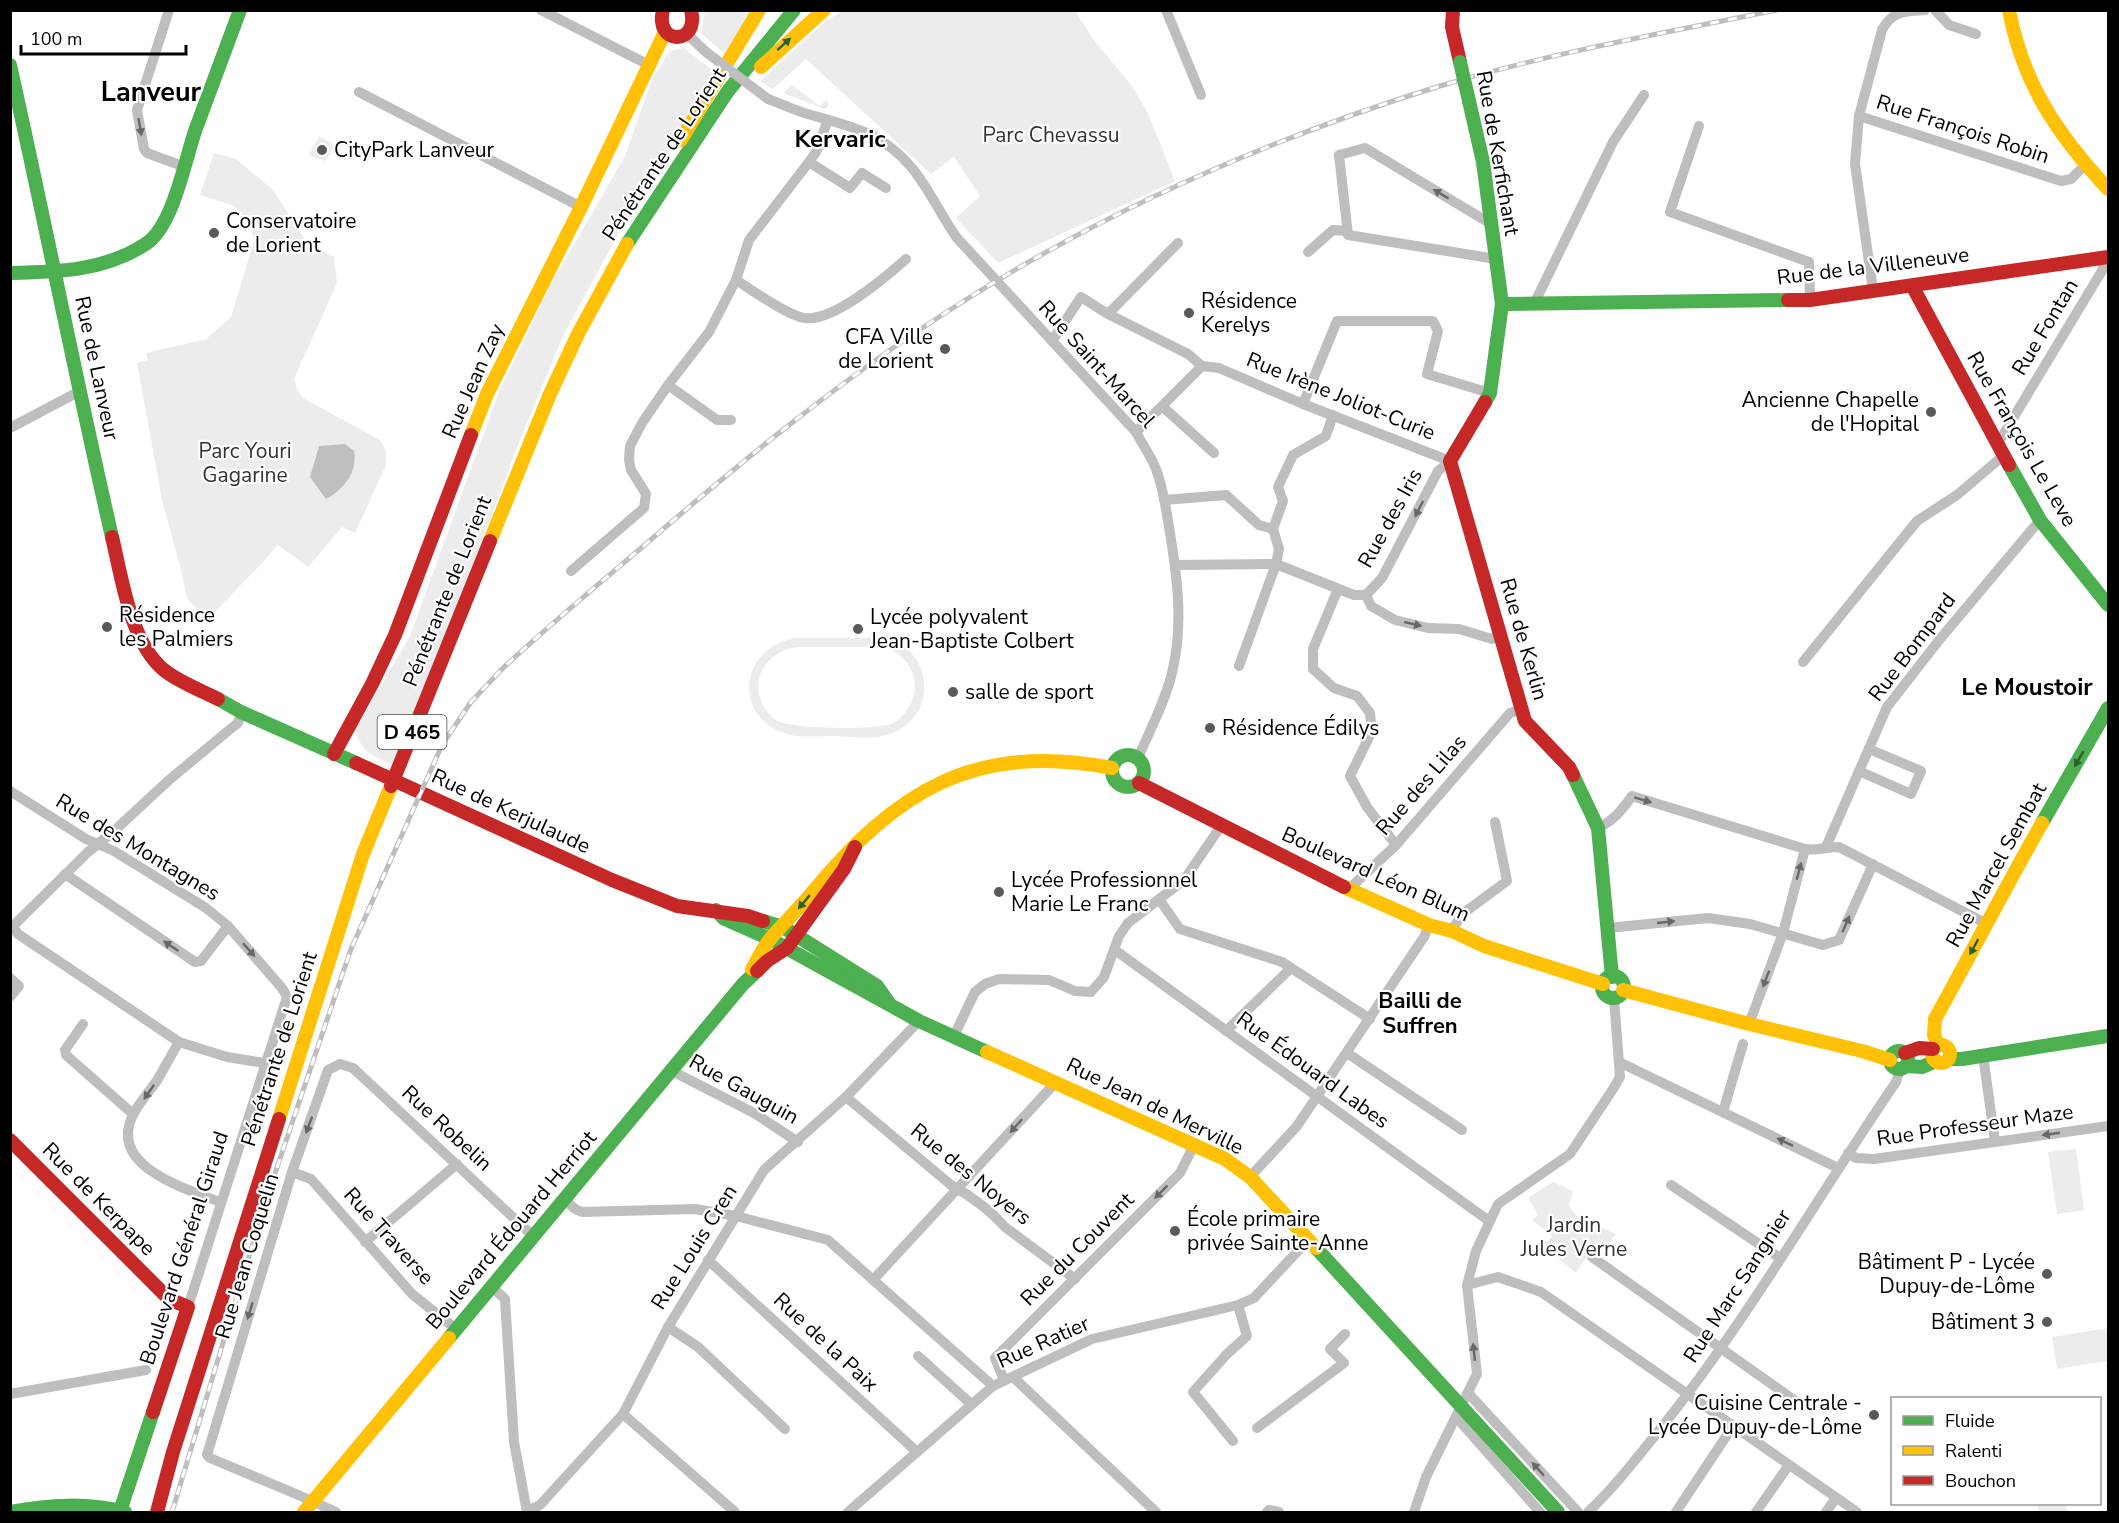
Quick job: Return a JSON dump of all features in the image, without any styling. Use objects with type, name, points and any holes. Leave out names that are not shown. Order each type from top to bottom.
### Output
[{"type":"main road","points":[[10,273],[56,272],[105,264],[148,242],[159,231],[185,167],[195,132],[240,10]]},
{"type":"main road","points":[[663,10],[660,20],[665,32],[676,37],[687,34],[693,25],[691,10]]},
{"type":"main road","points":[[628,242],[643,199],[680,143],[759,10]]},
{"type":"main road","name":"Pénétrante de Lorient","points":[[157,1512],[177,1441],[363,854],[550,394],[578,334],[628,242],[728,91],[794,10]]},
{"type":"main road","points":[[676,167],[710,131],[765,62],[824,10]]},
{"type":"main road","name":"Rue de Kerfichant","points":[[1453,10],[1452,27],[1483,162],[1502,304]]},
{"type":"main road","points":[[2009,10],[2017,49],[2033,92],[2050,119],[2085,165],[2109,189]]},
{"type":"main road","name":"Rue Jean Zay","points":[[334,754],[391,645],[487,394],[581,207],[665,32]]},
{"type":"main road","name":"Rue de Lanveur","points":[[10,65],[56,272],[64,322],[132,622],[148,650],[164,670]]},
{"type":"main road","name":"Rue de la Villeneuve","points":[[1502,304],[1810,300],[2106,257]]},
{"type":"main road","name":"Rue François Le Leve","points":[[1914,285],[1915,291],[2000,451],[2040,520],[2109,605]]},
{"type":"main road","points":[[1450,461],[1490,393],[1502,304]]},
{"type":"main road","name":"Rue de Kerlin","points":[[1450,461],[1525,721],[1569,767],[1598,828],[1608,928],[1607,980]]},
{"type":"main road","name":"Rue de Kerjulaude","points":[[164,670],[241,712],[356,762],[612,880],[677,906],[748,916],[783,927],[877,986],[891,1006]]},
{"type":"main road","name":"Rue Marcel Sembat","points":[[1941,1053],[1934,1035],[1935,1019],[1987,924],[1994,906],[2109,708]]},
{"type":"main road","points":[[1129,755],[1138,758],[1144,770],[1139,783],[1129,788],[1118,784],[1112,774],[1112,768],[1120,757],[1129,755]]},
{"type":"main road","points":[[787,948],[783,927],[836,863],[880,821],[911,797],[955,774],[1003,764],[1041,760],[1085,763],[1112,768]]},
{"type":"main road","name":"Boulevard Léon Blum","points":[[1139,783],[1349,889],[1429,925],[1452,931],[1484,946],[1607,980]]},
{"type":"main road","points":[[797,934],[844,869],[855,847]]},
{"type":"main road","name":"Rue de Kerjulaude","points":[[716,910],[723,918],[770,939],[919,1021]]},
{"type":"main road","name":"Boulevard Édouard Herriot","points":[[743,984],[770,939],[783,927]]},
{"type":"main road","name":"Boulevard Édouard Herriot","points":[[297,1512],[308,1508],[743,984],[767,961],[787,948],[797,934]]},
{"type":"main road","points":[[1607,980],[1604,994],[1618,994],[1749,1024],[1899,1060],[1911,1067],[1930,1065],[1941,1053],[1954,1060],[2108,1036]]},
{"type":"main road","name":"Rue Jean de Merville","points":[[919,1021],[1225,1159],[1250,1177],[1459,1412],[1558,1512]]},
{"type":"main road","name":"Rue de Kerpape","points":[[10,1140],[169,1299],[188,1307]]},
{"type":"main road","name":"Boulevard Général Giraud","points":[[123,1512],[188,1307]]},
{"type":"main road","points":[[10,1512],[59,1504],[95,1505],[123,1512]]},
{"type":"street","points":[[169,10],[137,110],[144,149],[147,153],[185,167]]},
{"type":"street","points":[[542,10],[649,64]]},
{"type":"street","points":[[1166,10],[1202,95]]},
{"type":"street","points":[[1873,290],[1855,164],[1859,116],[1882,30],[1888,19],[1899,13],[1925,10]]},
{"type":"street","points":[[1935,10],[1949,25],[1976,33]]},
{"type":"street","name":"Rue Saint-Marcel","points":[[687,34],[706,52],[768,99],[857,128],[880,139],[898,153],[921,180],[957,238],[1136,432],[1156,468],[1164,500],[1179,601],[1172,673],[1159,712],[1138,758]]},
{"type":"street","points":[[359,92],[581,207]]},
{"type":"street","points":[[1534,303],[1613,142],[1644,95]]},
{"type":"street","name":"Rue François Robin","points":[[1859,116],[2061,182],[2071,179],[2085,165]]},
{"type":"street","points":[[571,571],[644,508],[646,494],[631,470],[630,446],[642,423],[668,385],[709,332],[736,280],[749,240],[816,152],[828,120]]},
{"type":"street","points":[[1699,126],[1670,212],[1809,262],[1810,300]]},
{"type":"street","points":[[1348,233],[1340,155],[1365,148],[1491,224]]},
{"type":"street","points":[[809,162],[850,188],[862,173],[886,188]]},
{"type":"street","points":[[1308,252],[1333,230],[1496,259]]},
{"type":"street","points":[[1108,314],[1178,243]]},
{"type":"street","name":"Rue Fontan","points":[[1803,662],[1917,521],[1957,495],[2000,451],[2103,269],[2106,257]]},
{"type":"street","points":[[736,280],[795,315],[806,318],[818,317],[878,285],[906,259]]},
{"type":"street","points":[[1052,341],[1082,297],[1108,314],[1188,354],[1202,366],[1136,432]]},
{"type":"street","points":[[1303,404],[1337,321],[1433,321],[1438,331],[1427,374],[1490,393]]},
{"type":"street","name":"Rue Irène Joliot-Curie","points":[[1202,366],[1219,368],[1303,404],[1450,461]]},
{"type":"street","points":[[668,385],[717,420],[731,420]]},
{"type":"street","points":[[10,428],[80,391]]},
{"type":"street","points":[[1163,407],[1214,453]]},
{"type":"street","points":[[1239,666],[1276,564],[1279,549],[1274,529],[1283,501],[1278,487],[1293,455],[1326,436],[1333,416]]},
{"type":"street","name":"Rue des Iris","points":[[1366,595],[1382,578],[1438,471],[1450,461]]},
{"type":"street","points":[[1164,500],[1226,495],[1259,525],[1274,529]]},
{"type":"street","name":"Rue Bompard","points":[[1826,847],[1887,707],[1940,639],[2040,520]]},
{"type":"street","points":[[1175,565],[1276,564],[1354,595],[1366,595],[1371,606],[1395,620],[1428,628],[1460,629],[1492,639],[1501,636]]},
{"type":"street","points":[[1338,588],[1313,649],[1313,669],[1334,688],[1357,696],[1370,713],[1372,731],[1350,776],[1367,807],[1396,845]]},
{"type":"street","name":"Rue des Lilas","points":[[1349,889],[1396,845],[1510,713],[1522,709]]},
{"type":"street","points":[[241,712],[238,723],[169,780],[65,874],[12,928],[179,1042],[227,1057],[266,1063]]},
{"type":"street","points":[[1859,771],[1911,794],[1921,771],[1869,750]]},
{"type":"street","name":"Rue des Montagnes","points":[[10,791],[86,839],[99,844],[183,892],[228,926],[282,988],[287,997]]},
{"type":"street","points":[[1598,828],[1619,814],[1632,796],[1805,849],[1814,851],[1826,847],[1839,847],[1987,924]]},
{"type":"street","points":[[1452,931],[1461,915],[1507,881],[1495,822]]},
{"type":"street","points":[[954,1036],[975,992],[992,981],[999,979],[1049,980],[1074,991],[1091,992],[1104,977],[1119,936],[1128,923],[1184,880],[1221,826]]},
{"type":"street","points":[[1749,1024],[1783,933],[1805,849]]},
{"type":"street","points":[[1608,928],[1708,918],[1750,924],[1823,945],[1839,940],[1873,864]]},
{"type":"street","points":[[65,874],[195,963],[201,961],[228,926]]},
{"type":"street","points":[[1159,899],[1180,929],[1282,962],[1370,1019]]},
{"type":"street","points":[[1250,1177],[1285,1140],[1347,1053],[1424,937],[1429,925]]},
{"type":"street","name":"Rue Édouard Labes","points":[[1115,950],[1489,1221]]},
{"type":"street","points":[[1226,1031],[1291,968]]},
{"type":"street","points":[[10,978],[19,986],[10,997]]},
{"type":"street","points":[[1414,1512],[1426,1477],[1477,1374],[1467,1285],[1476,1251],[1498,1204],[1570,1154],[1620,1077],[1618,994]]},
{"type":"street","name":"Boulevard Général Giraud","points":[[188,1307],[287,997]]},
{"type":"street","name":"Rue Louis Cren","points":[[527,1512],[540,1505],[623,1414],[668,1327],[764,1170],[846,1097],[919,1021]]},
{"type":"street","points":[[83,1024],[65,1050],[66,1055],[133,1114]]},
{"type":"street","points":[[179,1042],[158,1079],[133,1114],[128,1127],[129,1140],[136,1156],[156,1175],[220,1203]]},
{"type":"street","points":[[1722,1112],[1743,1044]]},
{"type":"street","points":[[1347,1053],[1462,1131]]},
{"type":"street","points":[[1983,1054],[1995,1142]]},
{"type":"street","name":"Rue Marc Sangnier","points":[[1588,1512],[1609,1493],[1721,1349],[1896,1082],[1899,1060]]},
{"type":"street","points":[[1619,1062],[1838,1168]]},
{"type":"street","name":"Rue Robelin","points":[[328,1070],[340,1064],[354,1068],[533,1236]]},
{"type":"street","name":"Rue Jean Coquelin","points":[[308,1508],[296,1494],[207,1455],[292,1172],[328,1070]]},
{"type":"street","name":"Rue Gauguin","points":[[670,1070],[754,1113],[798,1142]]},
{"type":"street","points":[[873,1280],[1056,1082]]},
{"type":"street","name":"Rue des Noyers","points":[[846,1097],[891,1133],[900,1144],[996,1217],[1019,1239],[1036,1249],[1074,1279]]},
{"type":"street","name":"Rue Professeur Maze","points":[[1848,1153],[1856,1158],[1874,1159],[2109,1126]]},
{"type":"street","name":"Rue du Couvent","points":[[1009,1378],[995,1358],[1180,1173],[1194,1145]]},
{"type":"street","points":[[365,1242],[457,1164]]},
{"type":"street","name":"Rue Traverse","points":[[292,1172],[311,1179],[412,1294],[456,1329]]},
{"type":"street","points":[[1671,1185],[1780,1258]]},
{"type":"street","points":[[564,1199],[574,1209],[582,1212],[694,1209],[736,1216],[828,1240],[993,1386]]},
{"type":"street","name":"Rue Ratier","points":[[848,1512],[993,1386],[1092,1339],[1238,1305],[1254,1298],[1308,1240]]},
{"type":"street","points":[[1592,1257],[1794,1400]]},
{"type":"street","name":"Rue de la Paix","points":[[708,1260],[917,1452]]},
{"type":"street","points":[[1467,1285],[1498,1277],[1541,1292],[1857,1512]]},
{"type":"street","points":[[491,1286],[505,1299],[514,1442],[527,1512]]},
{"type":"street","points":[[1233,1441],[1193,1392],[1227,1354],[1247,1336],[1238,1305]]},
{"type":"street","points":[[668,1327],[698,1347],[785,1429]]},
{"type":"street","points":[[1257,1428],[1344,1363],[1330,1349],[1345,1334]]},
{"type":"street","points":[[918,1356],[971,1404]]},
{"type":"street","points":[[10,1394],[146,1370]]},
{"type":"street","points":[[1009,1378],[1156,1512]]},
{"type":"street","points":[[1468,1393],[1578,1512]]},
{"type":"street","points":[[1459,1412],[1540,1512]]},
{"type":"street","points":[[623,1414],[735,1512]]},
{"type":"street","points":[[1676,1512],[1733,1426]]},
{"type":"street","points":[[1756,1512],[1789,1465]]},
{"type":"street","points":[[1826,1512],[1836,1498]]},
{"type":"street","points":[[308,1508],[336,1512]]},
{"type":"street","points":[[1267,1512],[1269,1510],[1280,1512]]},
{"type":"green space","points":[[705,11],[754,11],[725,54],[701,33]]},
{"type":"green space","name":"Parc Chevassu","points":[[842,11],[1075,11],[1093,39],[1132,86],[1147,111],[1175,181],[998,263],[956,218],[980,196],[954,157],[931,174],[806,59],[773,89],[760,81],[826,21]]},
{"type":"green space","points":[[684,48],[716,73],[616,238],[562,338],[514,455],[466,586],[395,766],[365,749],[355,730],[410,636],[499,392],[549,288],[625,156],[654,74],[671,51]]},
{"type":"green space","points":[[792,85],[820,106],[826,100],[829,104],[826,108],[822,108],[783,93]]},
{"type":"green space","name":"CityPark Lanveur","points":[[319,136],[335,145],[325,161],[309,155]]},
{"type":"green space","name":"Parc Youri Gagarine","points":[[214,153],[236,159],[273,190],[307,243],[334,257],[337,283],[294,379],[303,398],[380,440],[386,451],[386,465],[355,533],[342,527],[308,567],[278,545],[207,621],[187,598],[162,500],[137,363],[148,360],[146,353],[206,339],[231,317],[254,241],[249,225],[241,212],[232,205],[200,195]]},
{"type":"green space","points":[[795,638],[883,638],[896,643],[914,657],[922,673],[924,692],[919,709],[904,726],[878,737],[796,736],[774,729],[761,718],[752,705],[749,691],[750,677],[756,664],[765,652],[779,643]],"holes":[[[798,647],[875,647],[894,651],[905,660],[913,676],[915,691],[910,706],[901,717],[885,726],[815,727],[776,720],[766,710],[760,699],[758,687],[760,676],[765,665],[773,657],[785,650]]]},
{"type":"green space","points":[[2076,1149],[2084,1210],[2057,1214],[2048,1152]]},
{"type":"green space","name":"Jardin Jules Verne","points":[[1553,1182],[1573,1191],[1569,1206],[1576,1215],[1616,1234],[1603,1250],[1595,1244],[1576,1273],[1544,1246],[1552,1236],[1532,1220],[1538,1215],[1528,1198]]},
{"type":"green space","points":[[2108,1328],[2108,1361],[2057,1369],[2052,1337]]},
{"type":"green space","points":[[2037,1505],[2066,1505],[2067,1512],[2039,1512]]},
{"type":"shaded area","points":[[345,444],[354,451],[352,473],[339,490],[326,499],[310,477],[319,446]]},
{"type":"railway","points":[[172,1512],[267,1197],[351,949],[442,745],[471,702],[502,669],[713,487],[863,369],[1000,279],[1121,213],[1183,183],[1310,130],[1440,86],[1565,54],[1777,10]]},
{"type":"traffic: fast","points":[[10,273],[46,272],[98,265],[131,252],[147,243],[156,234],[171,208],[195,131],[240,10]]},
{"type":"traffic: fast","points":[[627,244],[728,91],[794,10]]},
{"type":"traffic: fast","points":[[1460,62],[1469,101]]},
{"type":"traffic: fast","points":[[10,65],[112,537]]},
{"type":"traffic: fast","points":[[1469,101],[1483,162],[1502,304],[1490,393],[1485,402]]},
{"type":"traffic: fast","points":[[1502,304],[1788,300]]},
{"type":"traffic: fast","points":[[2009,465],[2040,520],[2108,605]]},
{"type":"traffic: fast","points":[[218,699],[241,712],[356,763]]},
{"type":"traffic: fast","points":[[2042,823],[2108,708]]},
{"type":"traffic: fast","points":[[1128,755],[1140,759],[1144,771],[1140,783],[1128,787],[1116,783],[1112,771],[1116,759],[1128,755]]},
{"type":"traffic: fast","points":[[1573,775],[1598,828],[1612,977]]},
{"type":"traffic: fast","points":[[716,910],[723,918],[770,939],[919,1021],[987,1052]]},
{"type":"traffic: fast","points":[[763,921],[783,927],[877,986],[889,1003]]},
{"type":"traffic: fast","points":[[449,1338],[743,984],[757,971]]},
{"type":"traffic: fast","points":[[1613,976],[1621,979],[1624,987],[1621,995],[1613,998],[1605,995],[1602,987],[1605,979],[1613,976]]},
{"type":"traffic: fast","points":[[1949,1059],[1962,1059],[2107,1036]]},
{"type":"traffic: fast","points":[[1899,1051],[1905,1054],[1908,1060],[1905,1066],[1899,1069],[1893,1066],[1890,1060],[1893,1054],[1899,1051]]},
{"type":"traffic: fast","points":[[1906,1066],[1922,1067],[1936,1061]]},
{"type":"traffic: fast","points":[[1316,1248],[1558,1512]]},
{"type":"traffic: fast","points":[[120,1511],[153,1412]]},
{"type":"traffic: fast","points":[[10,1512],[68,1506],[96,1507],[125,1512]]},
{"type":"traffic: slow","points":[[681,140],[759,10]]},
{"type":"traffic: slow","points":[[761,67],[824,10]]},
{"type":"traffic: slow","points":[[2009,10],[2023,61],[2045,107],[2073,148],[2108,189]]},
{"type":"traffic: slow","points":[[471,435],[487,394],[581,207],[665,32]]},
{"type":"traffic: slow","points":[[490,541],[550,394],[578,334],[627,244]]},
{"type":"traffic: slow","points":[[752,969],[768,942],[843,858],[875,827],[908,802],[942,782],[979,769],[1019,762],[1063,762],[1112,768]]},
{"type":"traffic: slow","points":[[279,1119],[363,854],[391,786]]},
{"type":"traffic: slow","points":[[1938,1045],[1934,1035],[1935,1019],[2042,823]]},
{"type":"traffic: slow","points":[[1344,887],[1429,925],[1452,931],[1484,946],[1603,984]]},
{"type":"traffic: slow","points":[[1623,990],[1890,1060]]},
{"type":"traffic: slow","points":[[1941,1045],[1949,1050],[1950,1054],[1945,1062],[1941,1063],[1933,1058],[1932,1054],[1937,1046],[1941,1045]]},
{"type":"traffic: slow","points":[[987,1052],[1225,1159],[1250,1177],[1316,1248]]},
{"type":"traffic: slow","points":[[304,1512],[449,1338]]},
{"type":"traffic: jam","points":[[663,10],[662,22],[665,30],[677,37],[689,30],[692,22],[691,10]]},
{"type":"traffic: jam","points":[[1453,10],[1452,27],[1460,62]]},
{"type":"traffic: jam","points":[[1788,300],[1810,300],[2108,257]]},
{"type":"traffic: jam","points":[[1914,285],[1915,291],[2009,465]]},
{"type":"traffic: jam","points":[[1485,402],[1450,461],[1525,721],[1569,767],[1573,775]]},
{"type":"traffic: jam","points":[[334,754],[372,684],[395,635],[471,435]]},
{"type":"traffic: jam","points":[[112,537],[129,608],[135,626],[152,658],[176,678],[218,699]]},
{"type":"traffic: jam","points":[[391,786],[490,541]]},
{"type":"traffic: jam","points":[[356,763],[413,789]]},
{"type":"traffic: jam","points":[[1139,783],[1344,887]]},
{"type":"traffic: jam","points":[[413,789],[612,880],[677,906],[748,916],[763,921]]},
{"type":"traffic: jam","points":[[757,971],[767,961],[787,948],[844,869],[855,847]]},
{"type":"traffic: jam","points":[[1905,1053],[1919,1048],[1933,1049]]},
{"type":"traffic: jam","points":[[157,1512],[173,1452],[279,1119]]},
{"type":"traffic: jam","points":[[10,1140],[169,1299],[188,1307],[153,1412]]},
{"type":"place","name":"CityPark Lanveur","points":[[322,150]]},
{"type":"place","name":"Conservatoire de Lorient","points":[[214,233]]},
{"type":"place","name":"Résidence Kerelys","points":[[1189,313]]},
{"type":"place","name":"CFA Ville de Lorient","points":[[945,349]]},
{"type":"place","name":"Ancienne Chapelle de l'Hopital","points":[[1931,412]]},
{"type":"place","name":"Résidence les Palmiers","points":[[107,627]]},
{"type":"place","name":"Lycée polyvalent Jean-Baptiste Colbert","points":[[858,629]]},
{"type":"place","name":"salle de sport","points":[[953,692]]},
{"type":"place","name":"Résidence Édilys","points":[[1210,728]]},
{"type":"place","name":"Lycée Professionnel Marie Le Franc","points":[[999,892]]},
{"type":"place","name":"École primaire privée Sainte-Anne","points":[[1175,1231]]},
{"type":"place","name":"Bâtiment P - Lycée Dupuy-de-Lôme","points":[[2047,1274]]},
{"type":"place","name":"Bâtiment 3","points":[[2047,1322]]},
{"type":"place","name":"Cuisine Centrale - Lycée Dupuy-de-Lôme","points":[[1874,1415]]},
{"type":"district","name":"Lanveur","points":[[151,92]]},
{"type":"district","name":"Kervaric","points":[[840,139]]},
{"type":"district","name":"Le Moustoir","points":[[2027,687]]},
{"type":"district","name":"Bailli de Suffren","points":[[1420,1014]]}]
